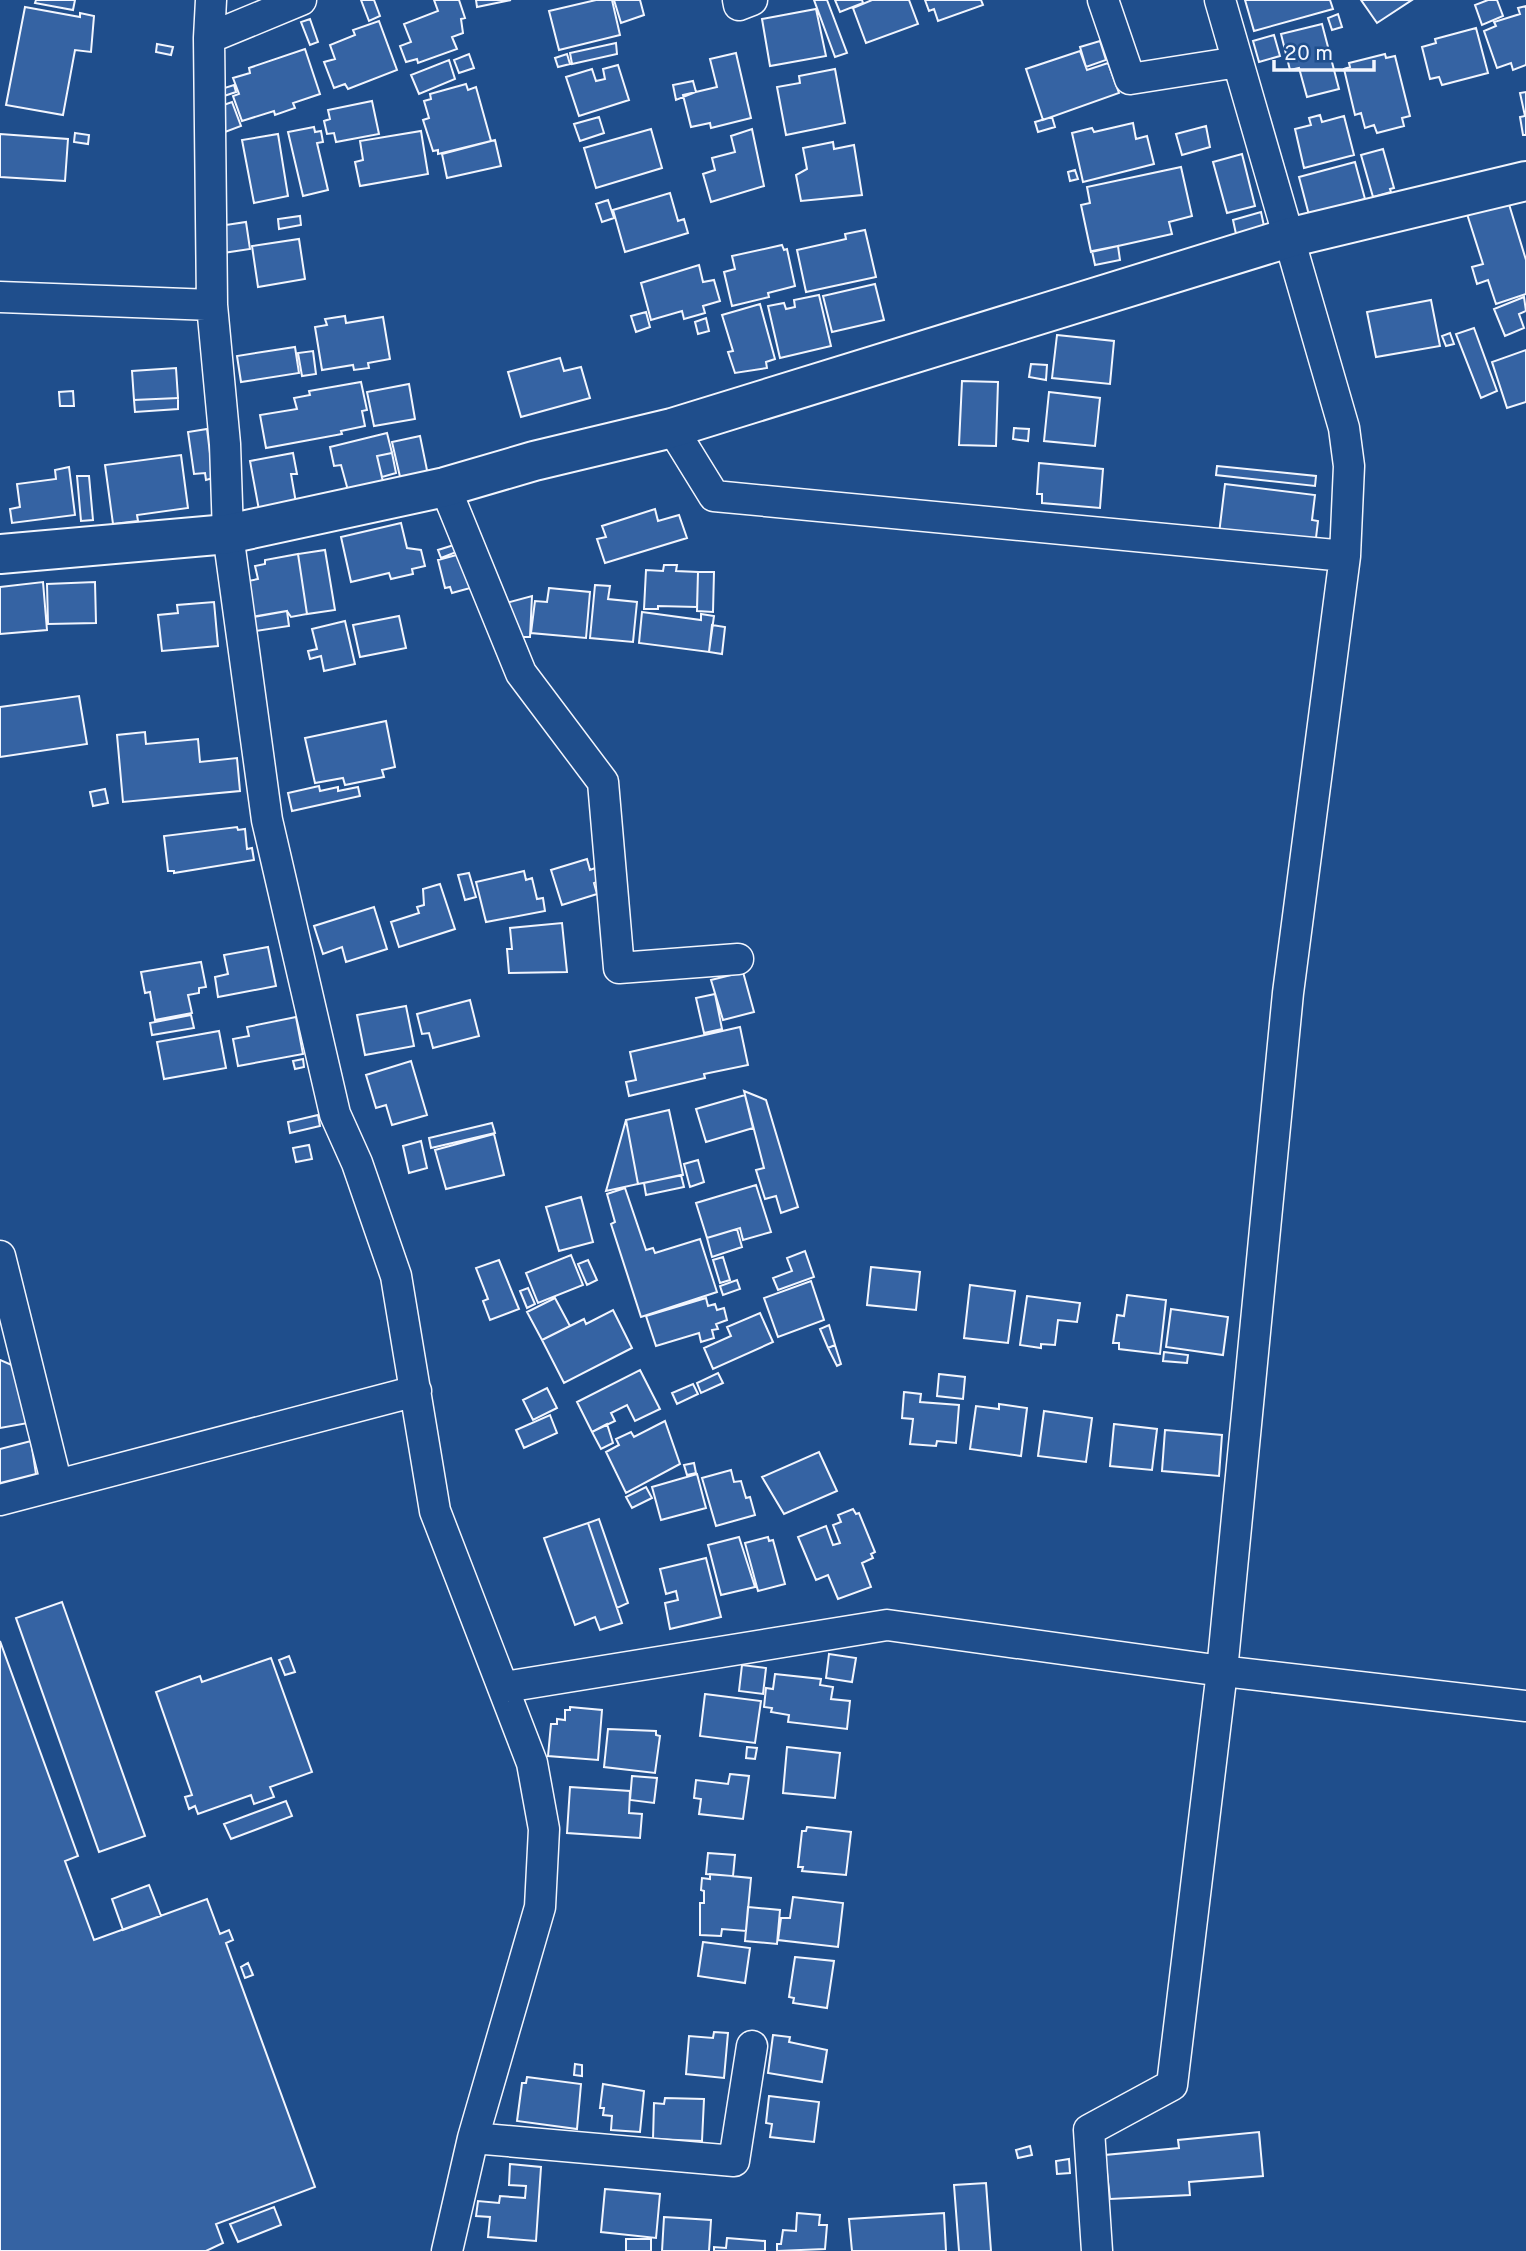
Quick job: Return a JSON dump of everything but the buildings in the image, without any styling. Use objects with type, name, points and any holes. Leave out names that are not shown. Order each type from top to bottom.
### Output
[{"type":"street","points":[[211,0],[209,38],[212,305],[225,444],[228,534],[273,848],[335,1114],[357,1163],[396,1276],[435,1510],[532,1763],[544,1829],[540,1908],[473,2138],[447,2251]]},
{"type":"street","points":[[209,38],[301,0]]},
{"type":"street","points":[[738,0],[739,5],[752,0]]},
{"type":"street","points":[[1103,0],[1130,79],[1238,62]]},
{"type":"street","points":[[1097,2251],[1089,2130],[1172,2085],[1222,1671],[1288,993],[1345,556],[1349,466],[1344,428],[1220,0]]},
{"type":"street","points":[[0,554],[228,534],[445,487],[534,461],[672,428],[1288,238],[1526,181]]},
{"type":"street","points":[[0,297],[212,305]]},
{"type":"street","points":[[672,428],[714,496],[1345,556]]},
{"type":"street","points":[[445,487],[521,673],[603,782],[619,968],[738,959]]},
{"type":"street","points":[[0,1256],[57,1485]]},
{"type":"street","points":[[0,1500],[416,1391]]},
{"type":"street","points":[[505,1687],[887,1625],[1222,1671],[1526,1706]]},
{"type":"street","points":[[473,2138],[734,2161],[752,2046]]}]
